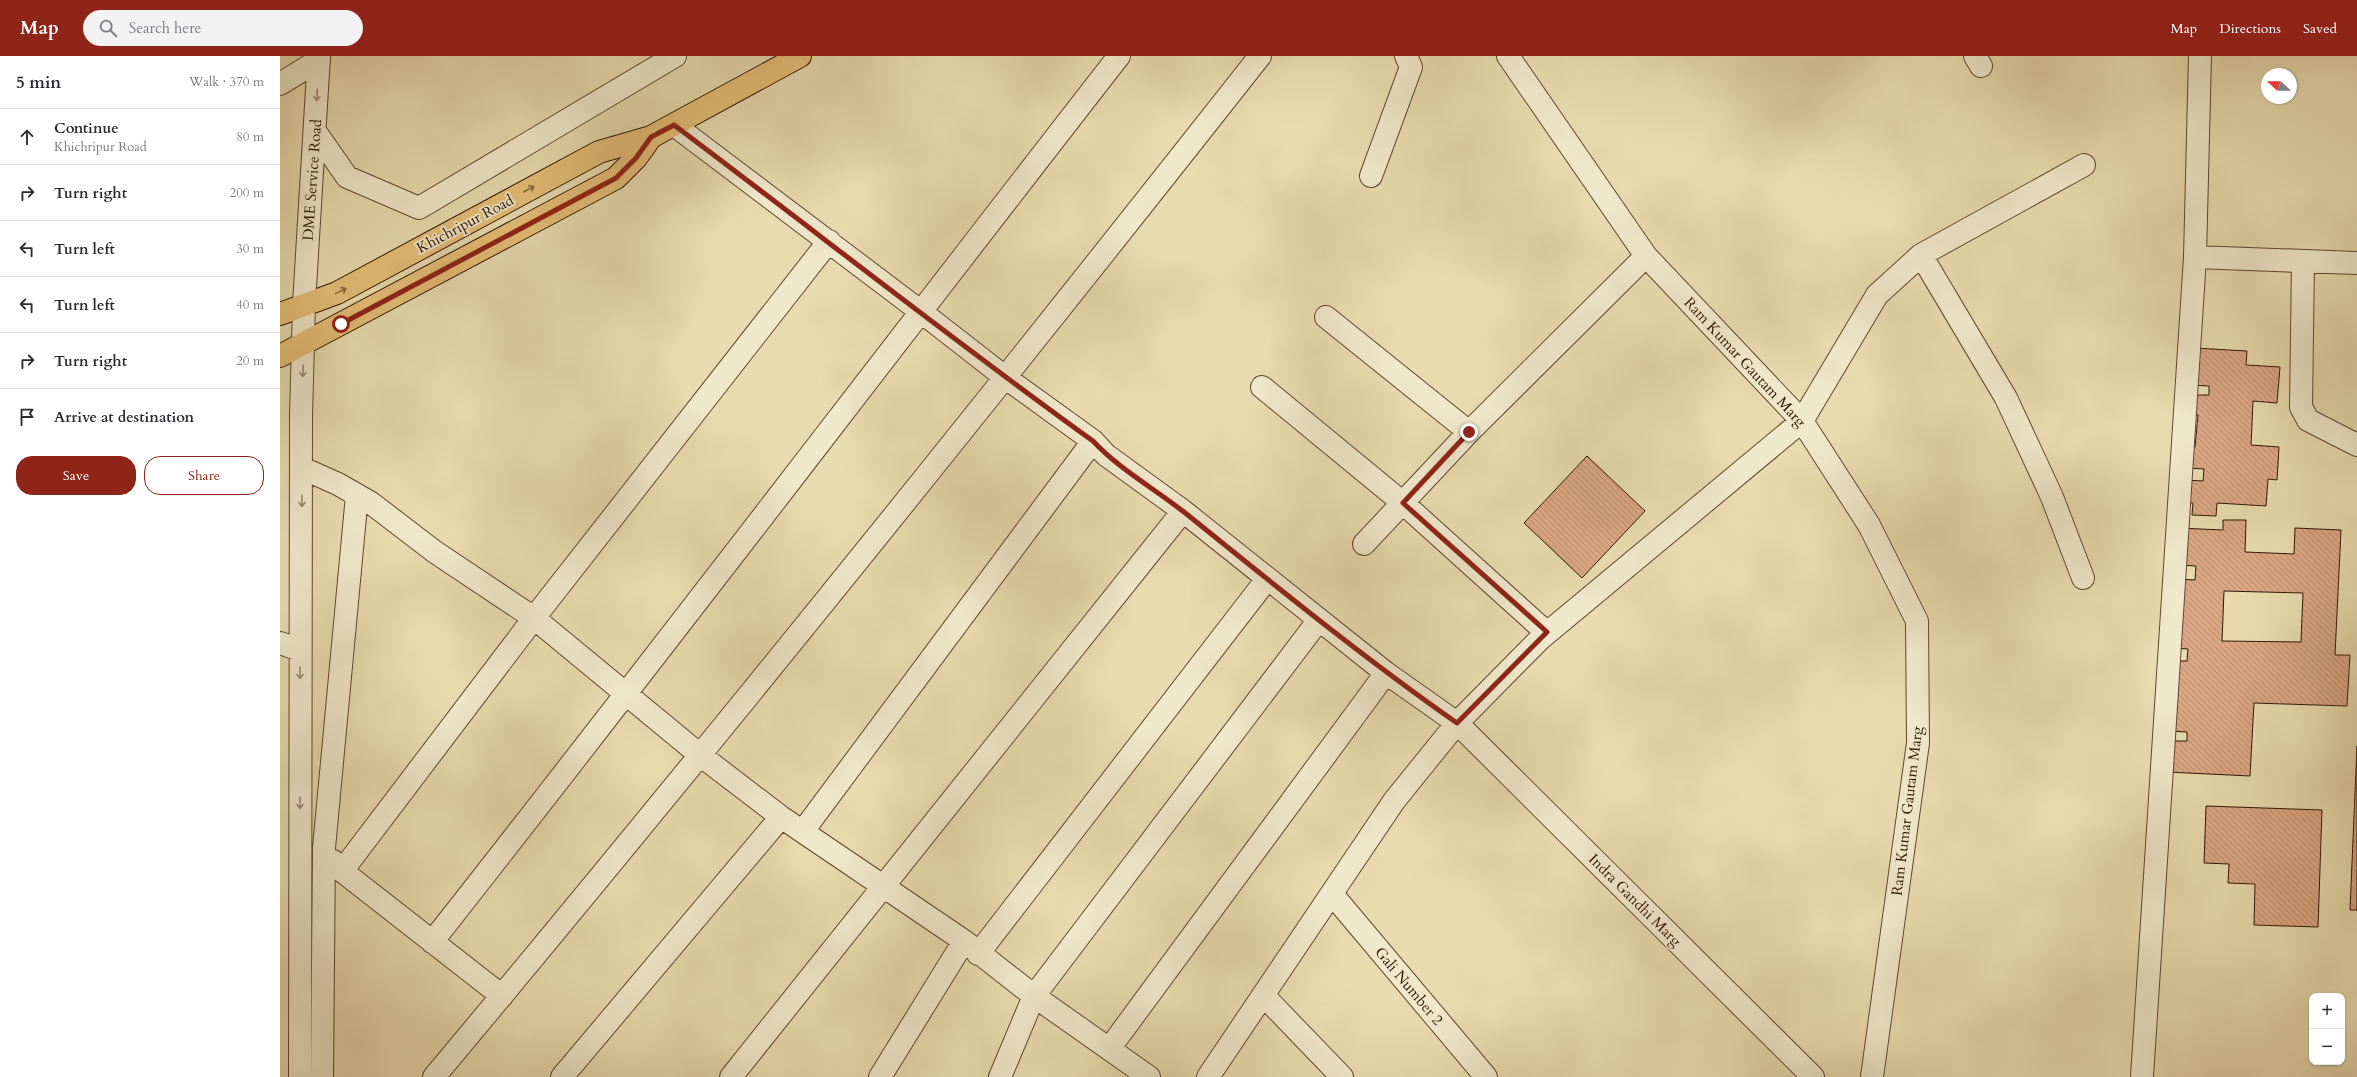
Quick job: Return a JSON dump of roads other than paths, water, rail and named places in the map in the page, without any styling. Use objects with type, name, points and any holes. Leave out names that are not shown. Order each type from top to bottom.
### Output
[{"type":"main road","name":"Khichripur Road","points":[[280,314],[337,293],[599,152],[651,137],[800,56]]},
{"type":"main road","name":"Khichripur Road","points":[[280,356],[616,178],[636,158],[651,137]]},
{"type":"street","points":[[315,131],[347,177],[419,208],[675,56]]},
{"type":"street","points":[[432,942],[626,696],[920,311],[1119,56]]},
{"type":"street","points":[[434,1077],[700,755],[1006,378],[1260,56]]},
{"type":"street","points":[[1371,176],[1411,67],[1406,56]]},
{"type":"street","name":"Ram Kumar Gautam Marg","points":[[1508,56],[1646,256],[1802,421],[1868,525],[1917,620],[1918,742],[1872,1077]]},
{"type":"street","points":[[2142,1077],[2195,256],[2200,56]]},
{"type":"street","points":[[280,84],[319,58]]},
{"type":"street","name":"DME Service Road","points":[[300,1077],[301,416],[304,304],[319,58]]},
{"type":"street","name":"Indra Gandhi Marg","points":[[674,125],[829,241],[1006,378],[1093,441],[1106,454],[1183,511],[1318,621],[1386,673],[1457,723],[1812,1077]]},
{"type":"street","points":[[1208,1077],[1394,801],[1457,723],[1547,632],[1802,421],[1877,295],[1921,255],[2084,165]]},
{"type":"street","points":[[342,871],[534,618],[829,241]]},
{"type":"street","points":[[1921,255],[2006,398],[2052,497],[2083,578]]},
{"type":"street","points":[[1364,544],[1469,432],[1646,256]]},
{"type":"street","points":[[2195,256],[2357,263]]},
{"type":"street","points":[[2303,261],[2301,407],[2308,420],[2353,441]]},
{"type":"street","points":[[1326,317],[1469,432]]},
{"type":"street","points":[[1262,387],[1403,503],[1547,632]]},
{"type":"street","points":[[803,831],[1093,441]]},
{"type":"street","points":[[302,468],[357,496],[398,523],[435,552],[534,618],[626,696],[700,755],[781,816],[971,947],[1034,996],[1149,1077]]},
{"type":"street","points":[[322,1077],[324,848],[357,496]]},
{"type":"street","points":[[731,1077],[1183,511]]},
{"type":"street","points":[[880,1077],[971,947],[1267,579]]},
{"type":"street","points":[[1000,1077],[1034,996],[1318,621]]},
{"type":"street","points":[[280,643],[300,650]]},
{"type":"street","points":[[1109,1049],[1386,673]]},
{"type":"street","points":[[562,1077],[781,816]]},
{"type":"street","points":[[324,848],[342,871],[502,996]]},
{"type":"street","name":"Gali Number 2","points":[[1332,894],[1486,1077]]},
{"type":"street","points":[[1264,996],[1342,1077]]}]
